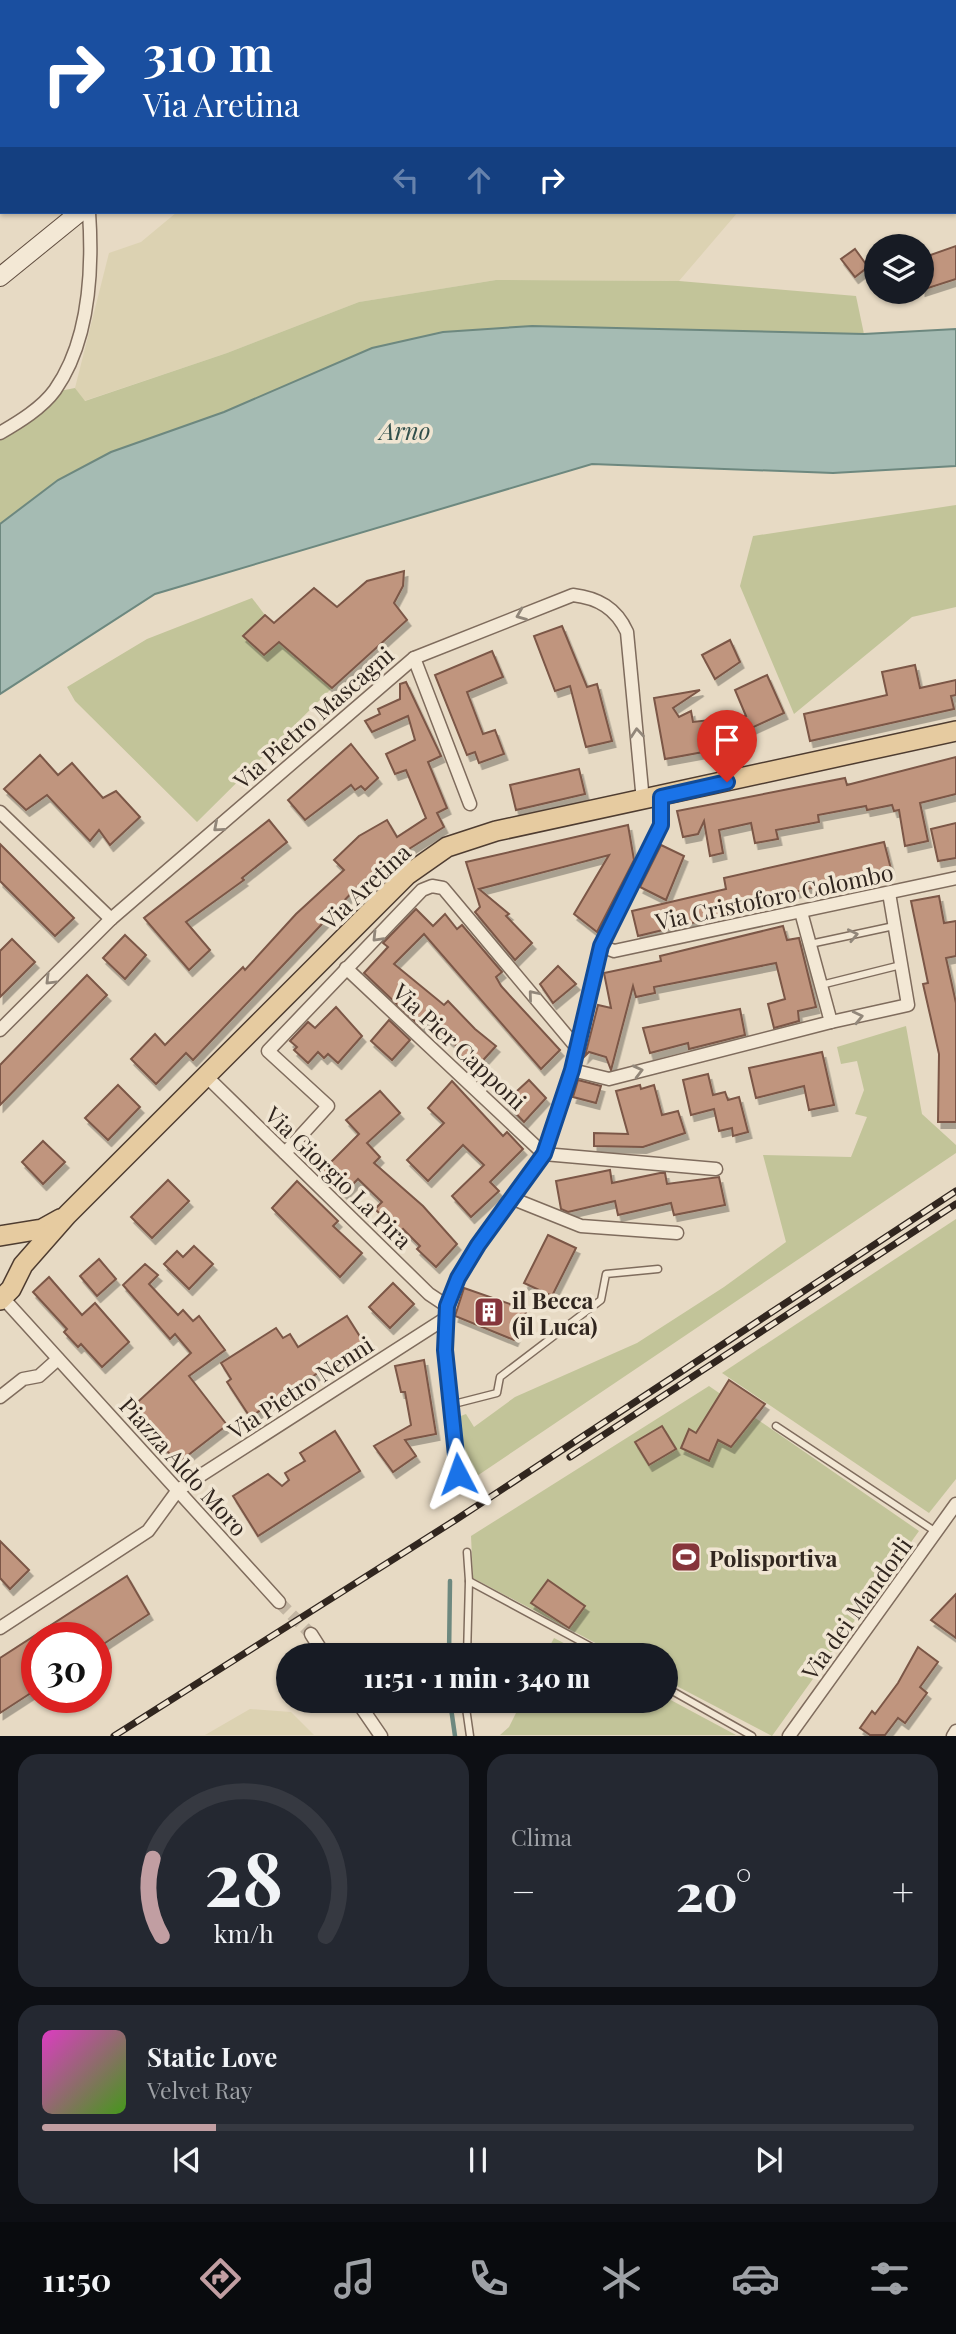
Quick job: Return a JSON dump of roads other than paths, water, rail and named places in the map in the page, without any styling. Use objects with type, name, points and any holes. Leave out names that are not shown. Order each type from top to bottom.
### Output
[{"type":"main road","points":[[0,277],[78,214]]},
{"type":"main road","name":"Via Aretina","points":[[1,1299],[15,1277],[68,1215],[205,1075],[407,875],[447,847],[496,831],[956,731]]},
{"type":"main road","name":"Via Aretina","points":[[15,1277],[10,1251],[0,1239],[42,1228],[68,1215]]},
{"type":"street","points":[[0,433],[24,418],[54,392],[71,362],[84,312],[92,257],[89,214]]},
{"type":"street","name":"Via Pietro Mascagni","points":[[0,1030],[111,919],[414,658],[573,595],[592,597],[608,606],[621,617],[627,632],[652,799],[661,825],[601,946],[572,1070],[544,1154],[458,1278],[446,1312]]},
{"type":"street","points":[[414,658],[470,804]]},
{"type":"street","points":[[0,812],[111,919]]},
{"type":"street","name":"Via Cristoforo Colombo","points":[[601,946],[614,951],[956,878]]},
{"type":"street","points":[[285,1153],[328,1106],[268,1051],[422,890],[432,886],[443,888],[577,1048]]},
{"type":"street","points":[[572,1070],[609,1079],[908,1005],[889,893]]},
{"type":"street","points":[[802,912],[831,1022]]},
{"type":"street","name":"Via Pier Capponi","points":[[346,968],[544,1154]]},
{"type":"street","name":"Via Giorgio La Pira","points":[[205,1075],[446,1312]]},
{"type":"street","points":[[544,1154],[716,1169]]},
{"type":"street","points":[[512,1198],[581,1226],[677,1233]]},
{"type":"street","name":"Piazza Aldo Moro","points":[[1,1299],[279,1602]]},
{"type":"street","points":[[446,1312],[445,1350],[458,1474]]},
{"type":"street","name":"Via Pietro Nenni","points":[[178,1490],[446,1312]]},
{"type":"street","points":[[0,1397],[23,1379],[39,1377],[58,1359]]},
{"type":"street","points":[[0,1628],[148,1531],[178,1490]]},
{"type":"street","name":"Via dei Mandorli","points":[[789,1735],[956,1504]]},
{"type":"street","points":[[311,1634],[317,1643]]},
{"type":"street","points":[[365,1713],[381,1735]]},
{"type":"lane","points":[[810,944],[895,926]]},
{"type":"lane","points":[[821,985],[901,965]]},
{"type":"lane","points":[[450,1405],[497,1393],[500,1377],[601,1300],[606,1274],[658,1269]]},
{"type":"lane","points":[[776,1426],[936,1532]]},
{"type":"lane","points":[[467,1552],[467,1643]]},
{"type":"lane","points":[[469,1581],[584,1643]]},
{"type":"lane","points":[[678,1694],[752,1735]]},
{"type":"lane","points":[[467,1713],[470,1735]]},
{"type":"water","name":"Arno","points":[[532,326],[864,334],[956,329],[956,466],[833,473],[592,464],[155,594],[0,694],[0,524],[58,480],[111,452],[224,412],[372,348],[443,332]]},
{"type":"waterway","points":[[449,1643],[450,1581]]},
{"type":"waterway","points":[[452,1713],[455,1736]]},
{"type":"tunnel","points":[[279,1602],[311,1634]]},
{"type":"railway","points":[[114,1736],[457,1519],[956,1191]]},
{"type":"railway","points":[[570,1457],[956,1204]]},
{"type":"place","name":"il Becca (il Luca)","points":[[489,1312]]},
{"type":"place","name":"Polisportiva","points":[[686,1557]]}]
